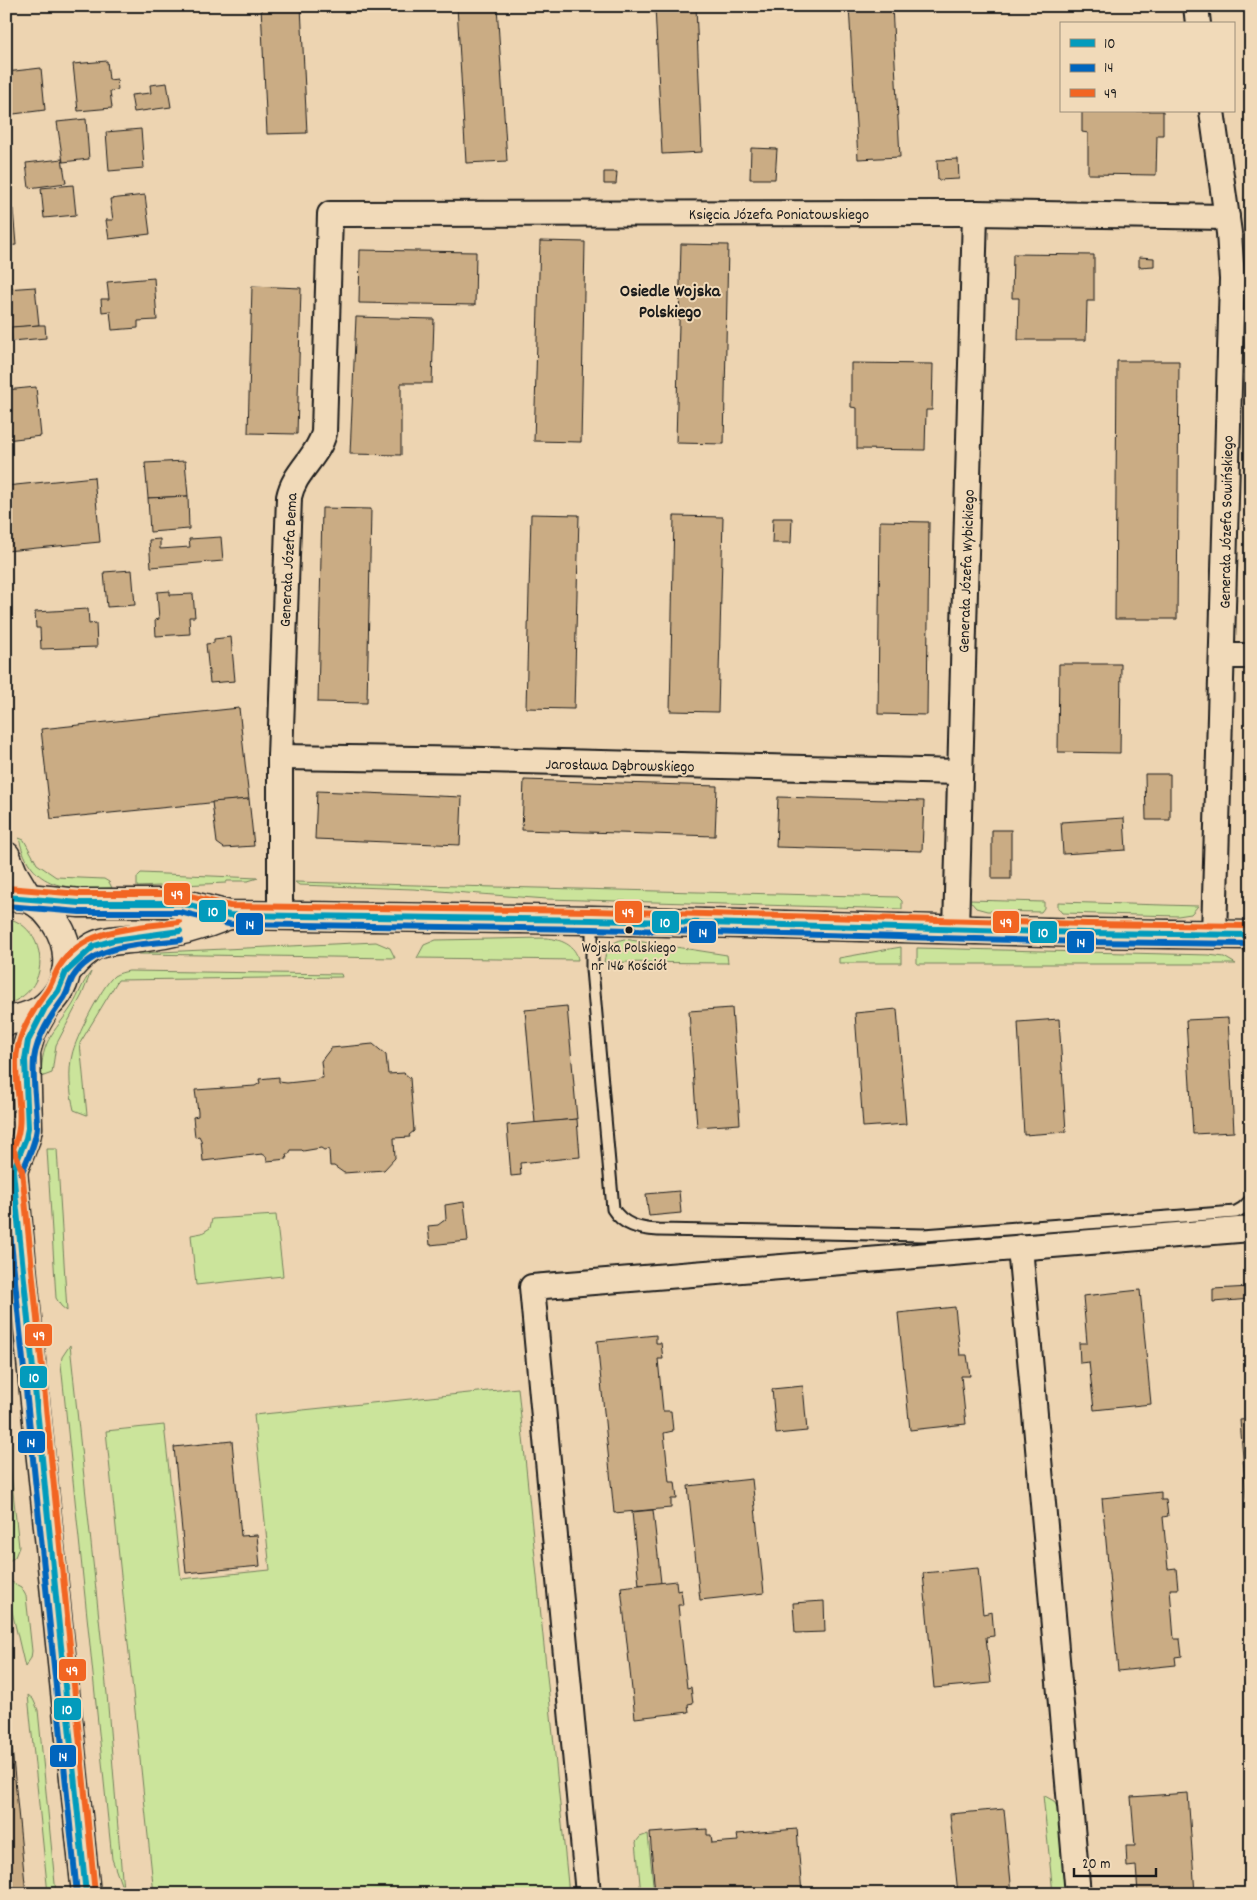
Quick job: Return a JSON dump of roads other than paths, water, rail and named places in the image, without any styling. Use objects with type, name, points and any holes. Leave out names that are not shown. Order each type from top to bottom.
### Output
[{"type":"street","points":[[1196,6],[1198,22]]},
{"type":"street","name":"Generała Józefa Sowińskiego","points":[[1212,112],[1228,217],[1232,278],[1214,935]]},
{"type":"street","name":"Księcia Józefa Poniatowskiego","points":[[330,214],[975,213],[1228,217]]},
{"type":"street","name":"Generała Józefa Wybickiego","points":[[956,930],[975,213]]},
{"type":"street","name":"Generała Józefa Bema","points":[[280,915],[280,757],[288,497],[292,484],[319,446],[324,433],[330,214]]},
{"type":"street","points":[[1222,656],[1251,656]]},
{"type":"street","name":"Jarosława Dąbrowskiego","points":[[280,757],[486,760],[959,772]]},
{"type":"street","points":[[6,856],[13,873],[17,898]]},
{"type":"street","points":[[17,898],[80,903],[181,903],[229,915],[592,920],[956,930],[1251,935]]},
{"type":"street","points":[[17,898],[44,908],[62,934],[68,953],[66,972],[58,992],[45,1008],[28,1042],[25,1060],[28,1128],[10,1163],[86,1894]]},
{"type":"street","points":[[66,972],[94,946],[114,940],[182,931],[208,924],[229,915]]},
{"type":"street","points":[[6,1021],[26,1016],[45,1008]]},
{"type":"street","points":[[588,1894],[532,1287],[1251,1228]]},
{"type":"street","points":[[1020,1247],[1078,1894]]},
{"type":"lane","points":[[592,920],[592,969],[613,1210],[618,1218],[636,1227],[658,1230],[924,1235],[1236,1212],[1251,1200]]},
{"type":"lane","points":[[1251,935],[1251,940]]},
{"type":"place","name":"Wojska Polskiego nr 146 Kościół","points":[[629,930]]},
{"type":"district","name":"Osiedle Wojska Polskiego","points":[[670,300]]}]
